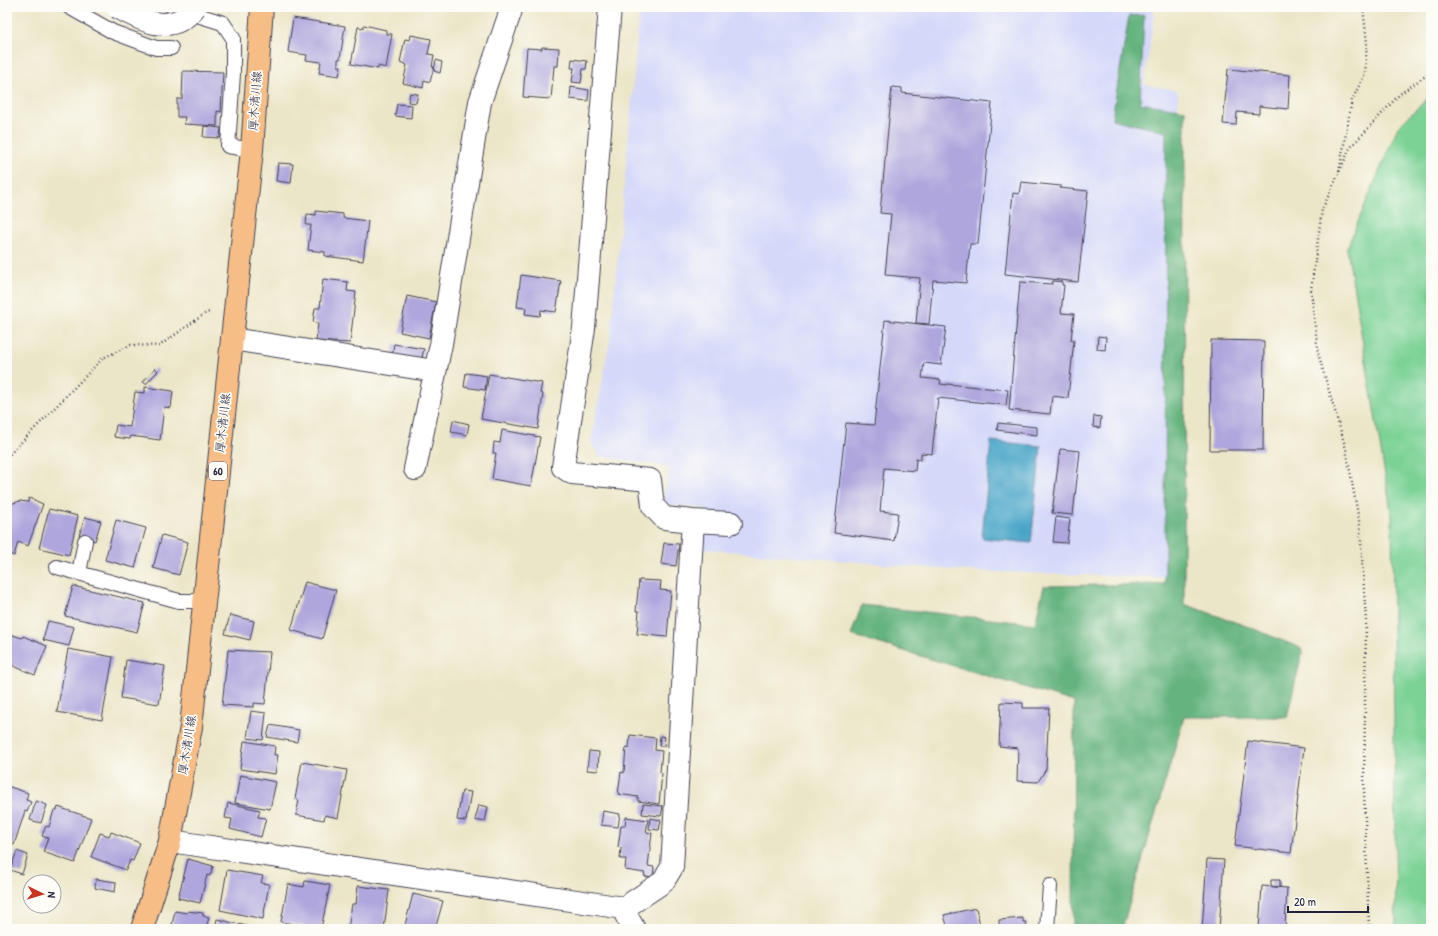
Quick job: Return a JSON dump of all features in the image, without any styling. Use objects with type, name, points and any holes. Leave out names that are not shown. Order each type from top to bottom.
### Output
[{"type":"main road","name":"厚木清川線","points":[[142,929],[170,841],[191,727],[252,150],[262,7]]},
{"type":"street","points":[[117,7],[143,21],[166,25],[179,21],[186,9]]},
{"type":"street","points":[[415,469],[435,371],[480,102],[512,7]]},
{"type":"street","points":[[610,7],[584,328],[563,467],[572,472],[650,480],[653,506],[664,518],[732,523]]},
{"type":"street","points":[[232,339],[435,371]]},
{"type":"street","points":[[170,841],[624,908],[663,882],[672,867],[693,521]]},
{"type":"street","points":[[624,908],[626,915],[634,929]]},
{"type":"lane","points":[[69,7],[113,32],[156,48],[171,48]]},
{"type":"lane","points":[[186,9],[223,23],[233,38],[233,74],[228,146],[252,150]]},
{"type":"lane","points":[[79,573],[86,541]]},
{"type":"lane","points":[[58,568],[179,601],[204,601]]},
{"type":"lane","points":[[1047,929],[1050,886]]},
{"type":"path","points":[[1338,176],[1352,100],[1366,74],[1367,42],[1363,7]]},
{"type":"path","points":[[1369,929],[1364,789],[1366,621],[1360,526],[1346,449],[1318,353],[1311,290],[1322,210],[1350,148],[1400,94],[1431,72]]},
{"type":"path","points":[[7,457],[103,358],[131,345],[159,346],[206,313],[235,309]]},
{"type":"shaded area","points":[[640,7],[1151,7],[1154,17],[1144,84],[1178,91],[1174,578],[967,571],[703,549],[706,509],[663,504],[669,467],[599,456],[591,442],[611,334]]},
{"type":"green space","points":[[1144,15],[1140,103],[1185,110],[1184,604],[1249,627],[1303,649],[1287,717],[1184,717],[1122,929],[1073,929],[1074,702],[851,635],[862,605],[1035,624],[1044,586],[1165,584],[1166,132],[1112,119],[1129,16]]},
{"type":"green space","points":[[1431,95],[1431,929],[1396,929],[1392,517],[1347,248],[1398,127]]},
{"type":"water","points":[[991,441],[1041,446],[1031,543],[982,538]]},
{"type":"building","points":[[293,18],[345,26],[340,59],[338,59],[338,66],[341,66],[339,76],[319,73],[321,62],[306,60],[307,55],[288,52]]},
{"type":"building","points":[[364,25],[386,30],[386,34],[392,34],[386,68],[378,66],[378,69],[351,64],[358,27],[363,28]]},
{"type":"building","points":[[411,35],[431,39],[428,54],[434,55],[432,67],[434,67],[430,82],[424,80],[423,88],[403,83],[407,65],[400,62],[405,39],[410,40]]},
{"type":"building","points":[[542,47],[559,48],[558,66],[554,66],[551,99],[523,97],[527,48],[542,49]]},
{"type":"building","points":[[572,59],[587,61],[586,69],[583,69],[581,83],[572,82],[574,68],[571,68]]},
{"type":"building","points":[[436,60],[442,62],[440,73],[434,71]]},
{"type":"building","points":[[1228,69],[1290,75],[1288,109],[1259,106],[1259,114],[1237,112],[1236,125],[1223,124]]},
{"type":"building","points":[[183,71],[223,72],[221,112],[217,111],[217,126],[184,124],[185,117],[177,117],[177,99],[182,99]]},
{"type":"building","points":[[571,87],[589,90],[588,101],[570,99]]},
{"type":"building","points":[[892,87],[902,88],[902,93],[992,103],[978,244],[970,244],[966,283],[933,280],[929,324],[916,323],[920,278],[885,275],[891,214],[880,213]]},
{"type":"building","points":[[410,93],[418,94],[416,103],[408,102]]},
{"type":"building","points":[[397,104],[412,105],[411,118],[395,116]]},
{"type":"building","points":[[204,126],[221,128],[220,138],[203,137]]},
{"type":"building","points":[[278,163],[293,164],[291,183],[276,181]]},
{"type":"building","points":[[1021,182],[1061,186],[1060,188],[1088,191],[1078,282],[1005,274],[1013,193],[1019,194]]},
{"type":"building","points":[[316,211],[343,214],[343,218],[368,221],[363,261],[325,256],[325,252],[308,250],[311,225],[306,225],[307,214],[316,215]]},
{"type":"building","points":[[521,275],[561,281],[556,312],[541,310],[540,316],[525,314],[526,308],[517,307]]},
{"type":"building","points":[[323,279],[348,282],[347,291],[356,292],[350,343],[316,341],[318,323],[313,322],[315,308],[320,308]]},
{"type":"building","points":[[1053,281],[1062,282],[1062,285],[1064,285],[1061,313],[1074,314],[1071,340],[1074,340],[1068,398],[1052,396],[1050,414],[1009,410],[1020,282],[1052,284]]},
{"type":"building","points":[[407,296],[436,302],[429,338],[400,332]]},
{"type":"building","points":[[885,320],[946,327],[941,365],[924,363],[922,378],[941,380],[940,384],[947,385],[1008,390],[1006,405],[938,398],[932,454],[921,453],[921,460],[916,459],[915,471],[884,468],[880,511],[898,513],[894,541],[834,533],[846,423],[874,425]]},
{"type":"building","points":[[1098,336],[1106,337],[1105,350],[1097,349]]},
{"type":"building","points":[[1211,340],[1264,341],[1263,450],[1210,450]]},
{"type":"building","points":[[394,344],[424,349],[421,361],[392,356]]},
{"type":"building","points":[[155,368],[158,371],[146,384],[143,382]]},
{"type":"building","points":[[466,373],[487,376],[485,390],[464,387]]},
{"type":"building","points":[[489,374],[542,383],[540,393],[543,394],[538,429],[481,419]]},
{"type":"building","points":[[145,387],[173,391],[171,408],[164,407],[160,440],[131,436],[130,439],[114,437],[116,425],[130,427],[135,392],[145,393]]},
{"type":"building","points":[[1094,416],[1101,417],[1100,428],[1093,427]]},
{"type":"building","points":[[453,420],[469,424],[467,435],[451,432]]},
{"type":"building","points":[[998,423],[1037,427],[1037,435],[997,430]]},
{"type":"building","points":[[502,430],[540,437],[531,486],[492,479],[496,453],[493,453],[494,442],[500,443]]},
{"type":"building","points":[[1060,449],[1080,451],[1073,515],[1052,513]]},
{"type":"building","points":[[29,498],[43,504],[28,546],[18,542],[14,556],[7,553],[7,505],[20,501],[28,502]]},
{"type":"building","points":[[49,509],[78,516],[69,555],[39,548]]},
{"type":"building","points":[[85,517],[101,521],[95,541],[79,536]]},
{"type":"building","points":[[1056,517],[1070,519],[1067,543],[1053,542]]},
{"type":"building","points":[[116,520],[146,528],[135,568],[105,560]]},
{"type":"building","points":[[162,535],[188,542],[179,575],[153,568]]},
{"type":"building","points":[[664,543],[679,544],[676,566],[661,564]]},
{"type":"building","points":[[639,580],[661,581],[660,590],[671,591],[667,637],[637,634],[639,611],[636,611]]},
{"type":"building","points":[[305,582],[336,590],[322,639],[291,630]]},
{"type":"building","points":[[73,586],[145,603],[137,632],[65,616]]},
{"type":"building","points":[[230,615],[254,621],[250,640],[225,634]]},
{"type":"building","points":[[48,621],[74,627],[69,646],[43,640]]},
{"type":"building","points":[[7,633],[22,638],[23,636],[47,646],[35,675],[11,665],[9,669],[12,670],[7,682]]},
{"type":"building","points":[[68,649],[113,657],[102,720],[57,712]]},
{"type":"building","points":[[228,650],[270,652],[265,704],[254,703],[254,707],[222,705]]},
{"type":"building","points":[[126,660],[165,666],[159,704],[121,698]]},
{"type":"building","points":[[1001,702],[1023,703],[1023,708],[1049,708],[1046,769],[1038,782],[1017,781],[1018,748],[999,746]]},
{"type":"building","points":[[251,711],[266,713],[263,740],[247,738]]},
{"type":"building","points":[[270,725],[299,730],[297,742],[267,737]]},
{"type":"building","points":[[630,735],[656,738],[655,750],[662,751],[660,772],[662,773],[659,804],[638,801],[638,797],[618,794],[621,772],[624,773],[626,747],[629,748]]},
{"type":"building","points":[[660,736],[665,737],[664,746],[659,746]]},
{"type":"building","points":[[244,741],[275,746],[274,755],[278,755],[275,774],[240,769]]},
{"type":"building","points":[[1248,741],[1304,748],[1291,853],[1235,846]]},
{"type":"building","points":[[589,751],[599,752],[598,771],[587,770]]},
{"type":"building","points":[[302,762],[347,770],[338,818],[325,815],[324,820],[296,815],[299,800],[295,799]]},
{"type":"building","points":[[240,775],[276,782],[270,809],[235,803]]},
{"type":"building","points":[[7,786],[28,793],[26,800],[31,802],[27,812],[25,811],[14,845],[7,842]]},
{"type":"building","points":[[462,791],[471,792],[466,821],[457,820]]},
{"type":"building","points":[[36,801],[47,805],[41,823],[30,820]]},
{"type":"building","points":[[228,803],[260,810],[258,817],[266,818],[261,837],[230,829],[232,819],[225,818]]},
{"type":"building","points":[[643,804],[663,806],[661,816],[642,814]]},
{"type":"building","points":[[479,805],[488,807],[485,822],[475,820]]},
{"type":"building","points":[[58,807],[91,818],[75,863],[43,852],[48,838],[42,836],[46,826],[49,827],[54,810],[57,810]]},
{"type":"building","points":[[603,811],[620,814],[618,827],[601,825]]},
{"type":"building","points":[[626,817],[648,820],[646,832],[652,833],[648,866],[654,867],[653,877],[644,876],[645,873],[625,870],[626,859],[620,859],[621,848],[618,847],[621,826],[625,826]]},
{"type":"building","points":[[650,818],[661,820],[659,830],[649,829]]},
{"type":"building","points":[[111,832],[140,843],[133,861],[130,860],[126,870],[91,857],[100,833],[109,836]]},
{"type":"building","points":[[17,851],[28,855],[22,874],[10,870]]},
{"type":"building","points":[[188,859],[213,866],[210,876],[207,875],[200,903],[178,898]]},
{"type":"building","points":[[1207,859],[1224,860],[1219,929],[1202,929]]},
{"type":"building","points":[[227,870],[263,876],[261,883],[269,884],[263,919],[220,910]]},
{"type":"building","points":[[96,879],[116,882],[115,892],[95,888]]},
{"type":"building","points":[[1271,880],[1280,880],[1280,887],[1271,886]]},
{"type":"building","points":[[305,881],[330,885],[321,929],[281,922],[288,884],[304,887]]},
{"type":"building","points":[[358,886],[389,890],[384,929],[348,929],[352,904],[356,904]]},
{"type":"building","points":[[1262,886],[1287,888],[1285,929],[1259,929]]},
{"type":"building","points":[[413,894],[443,901],[436,926],[440,927],[439,929],[404,929]]},
{"type":"building","points":[[976,908],[981,929],[948,929],[944,915]]},
{"type":"building","points":[[175,911],[203,913],[203,916],[209,917],[206,929],[171,929]]},
{"type":"building","points":[[1023,918],[1023,922],[1026,922],[1027,929],[999,929],[999,920]]},
{"type":"building","points":[[217,919],[247,926],[247,929],[215,929]]}]
